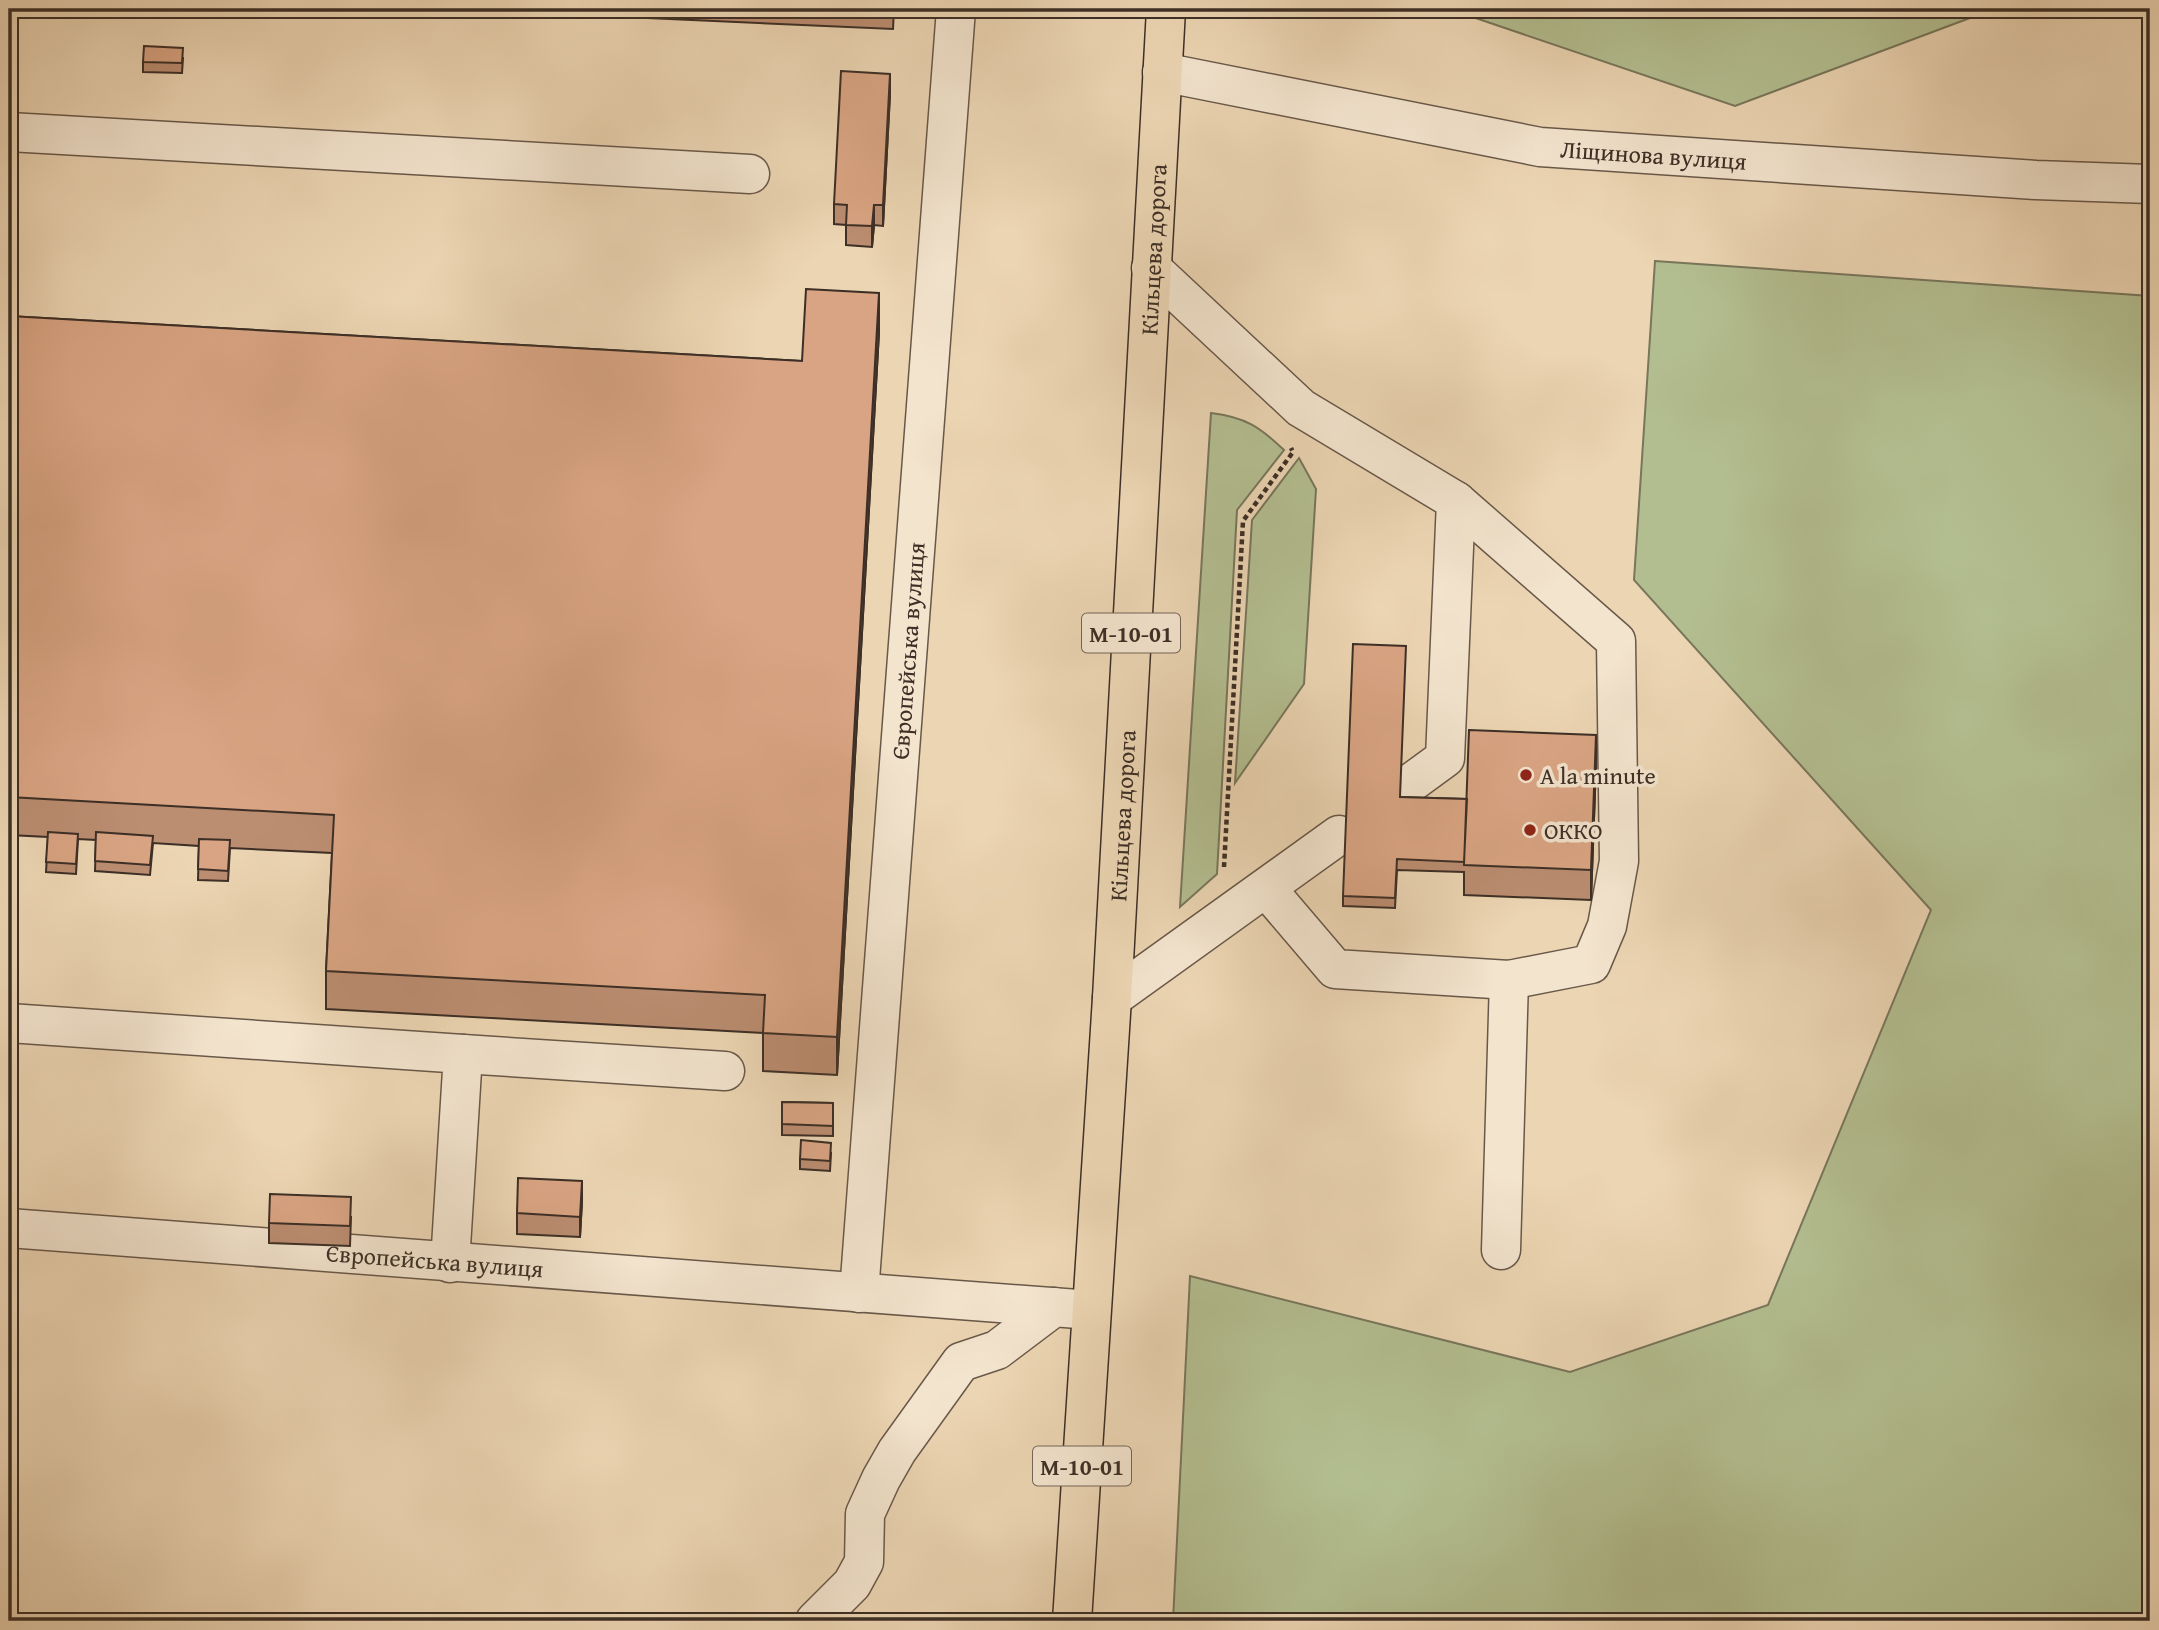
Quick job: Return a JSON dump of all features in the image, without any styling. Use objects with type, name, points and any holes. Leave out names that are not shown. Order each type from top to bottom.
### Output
[{"type":"highway","name":"Кільцева дорога","points":[[1072,1621],[1112,998],[1166,9]]},
{"type":"street","name":"Європейська вулиця","points":[[859,1293],[956,9]]},
{"type":"street","name":"Ліщинова вулиця","points":[[1162,72],[1540,147],[2036,180],[2150,184]]},
{"type":"street","points":[[9,132],[750,174]]},
{"type":"street","points":[[1151,268],[1301,408],[1455,501],[1616,641],[1619,861],[1607,926],[1591,964],[1509,980],[1335,969],[1266,888]]},
{"type":"street","points":[[1404,788],[1445,758],[1455,501]]},
{"type":"street","points":[[1112,998],[1339,835]]},
{"type":"street","points":[[1501,1250],[1509,980]]},
{"type":"street","points":[[9,1023],[725,1070]]},
{"type":"street","points":[[450,1263],[463,1054]]},
{"type":"street","name":"Європейська вулиця","points":[[9,1228],[1091,1310]]},
{"type":"street","points":[[815,1621],[852,1584],[864,1562],[865,1514],[881,1479],[897,1451],[961,1362],[997,1350],[1054,1307]]},
{"type":"path","points":[[1224,876],[1243,521],[1293,452],[1289,442]]},
{"type":"green space","points":[[1449,9],[1994,9],[1735,106]]},
{"type":"green space","points":[[1655,261],[2150,296],[2150,1621],[1173,1621],[1190,1276],[1570,1372],[1768,1305],[1931,910],[1634,580]]},
{"type":"green space","points":[[1211,413],[1251,424],[1284,450],[1237,510],[1217,874],[1180,907]]},
{"type":"green space","points":[[1299,458],[1316,489],[1304,684],[1235,783],[1252,520]]},
{"type":"building","points":[[144,46],[183,48],[182,63],[143,62]]},
{"type":"building","points":[[841,71],[890,74],[883,205],[874,205],[872,226],[846,225],[847,205],[834,204]]},
{"type":"building","points":[[806,289],[879,293],[837,1037],[763,1033],[765,995],[326,971],[334,815],[9,797],[9,316],[802,361]]},
{"type":"building","points":[[1353,644],[1406,646],[1400,797],[1467,799],[1464,862],[1397,859],[1395,898],[1343,896]]},
{"type":"building","name":"ОККО","points":[[1469,730],[1596,735],[1591,870],[1464,865]]},
{"type":"building","points":[[48,832],[78,834],[76,864],[46,862]]},
{"type":"building","points":[[96,832],[153,836],[150,865],[95,861]]},
{"type":"building","points":[[199,839],[230,840],[228,871],[198,869]]},
{"type":"building","points":[[782,1102],[833,1103],[833,1126],[782,1124]]},
{"type":"building","points":[[801,1140],[831,1143],[830,1161],[800,1159]]},
{"type":"building","points":[[518,1178],[582,1181],[580,1217],[517,1213]]},
{"type":"building","points":[[270,1194],[351,1197],[350,1226],[269,1223]]},
{"type":"place","name":"A la minute","points":[[1526,775]]},
{"type":"place","name":"ОККО","points":[[1530,830]]}]
